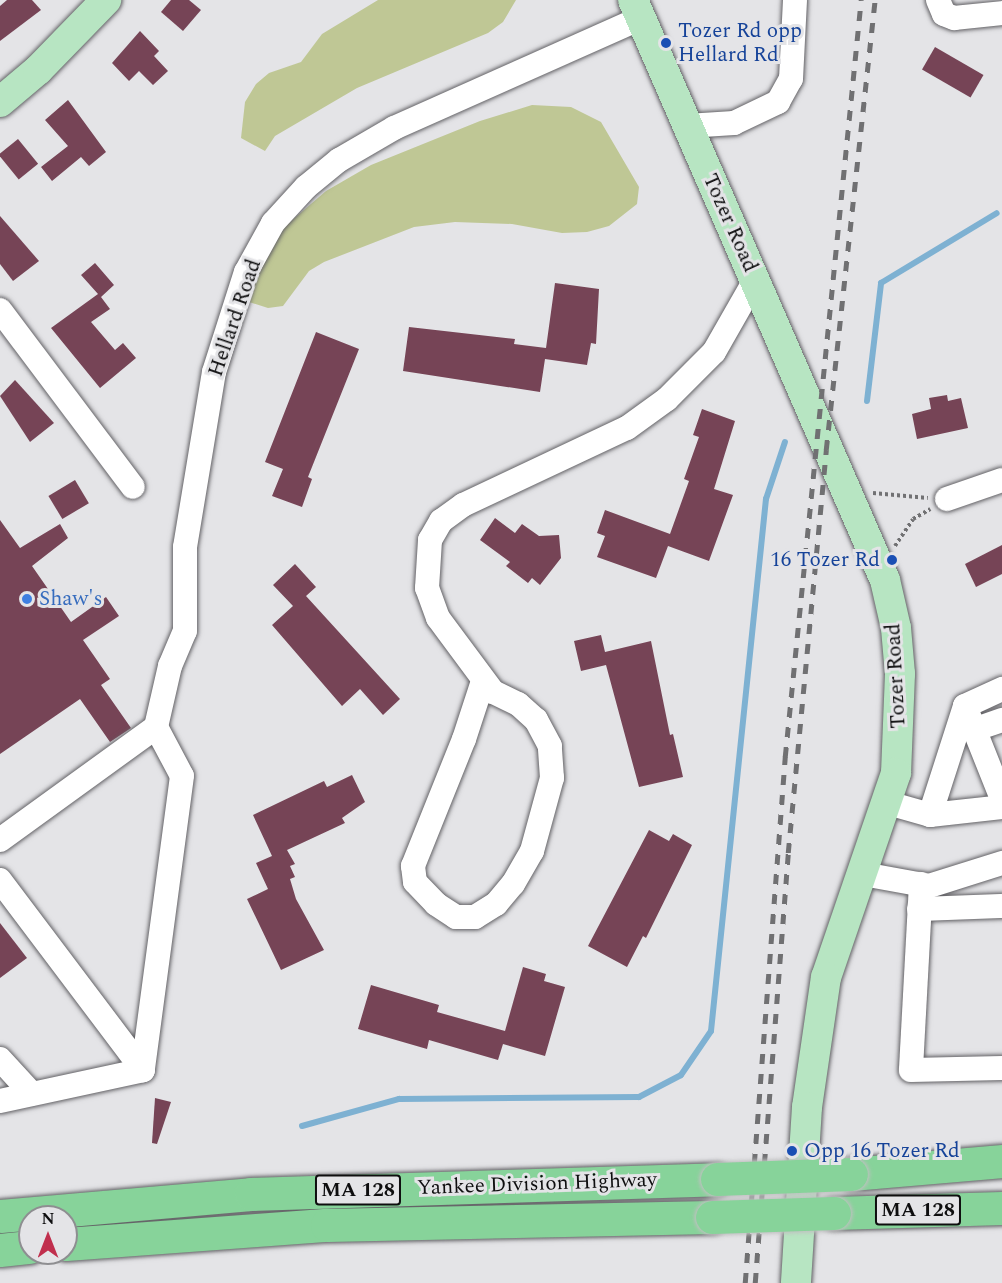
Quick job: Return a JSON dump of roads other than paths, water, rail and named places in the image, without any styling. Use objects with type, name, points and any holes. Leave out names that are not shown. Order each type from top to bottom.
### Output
[{"type":"highway","points":[[851,1174],[1002,1161]]},
{"type":"highway","name":"Yankee Division Highway","points":[[0,1216],[251,1194],[1002,1169]]},
{"type":"highway","name":"Yankee Division Highway","points":[[78,1243],[315,1225],[712,1217],[1002,1208]]},
{"type":"highway","points":[[0,1250],[18,1248]]},
{"type":"main road","points":[[0,102],[38,70],[106,0]]},
{"type":"main road","name":"Tozer Road","points":[[637,9],[880,569],[896,628],[900,674],[896,773],[888,803],[826,977],[807,1107],[796,1283]]},
{"type":"street","points":[[687,126],[734,123],[778,102],[791,79],[795,0]]},
{"type":"street","points":[[938,0],[944,14],[954,18],[1002,13]]},
{"type":"street","name":"Hellard Road","points":[[156,727],[170,666],[185,631],[185,547],[214,372],[246,272],[273,223],[306,187],[339,160],[394,128],[637,9]]},
{"type":"street","points":[[483,681],[464,739],[413,866],[415,882],[436,904],[456,916],[475,917],[496,904],[513,884],[532,851],[552,778],[550,746],[536,720],[518,704],[493,692],[483,681],[438,618],[427,588],[430,540],[441,521],[472,501],[627,428],[667,399],[714,352],[755,280]]},
{"type":"street","points":[[0,310],[133,487]]},
{"type":"street","points":[[946,499],[1002,480]]},
{"type":"street","points":[[930,815],[964,706],[1002,689]]},
{"type":"street","points":[[964,706],[976,729],[1002,800]]},
{"type":"street","points":[[976,729],[1002,720]]},
{"type":"street","points":[[0,840],[156,727],[182,776],[143,1070]]},
{"type":"street","points":[[888,803],[930,815],[1002,807]]},
{"type":"street","points":[[863,874],[928,886],[1002,863]]},
{"type":"street","points":[[0,880],[143,1070]]},
{"type":"street","points":[[921,884],[911,1070],[1002,1068]]},
{"type":"street","points":[[919,909],[1002,906]]},
{"type":"street","points":[[0,1059],[32,1094]]},
{"type":"street","points":[[0,1101],[143,1070]]},
{"type":"waterway","points":[[867,401],[881,283],[997,213]]},
{"type":"waterway","points":[[302,1126],[399,1099],[639,1097],[681,1075],[711,1031],[766,499],[785,442]]},
{"type":"railway","points":[[745,1283],[785,757],[861,0]]},
{"type":"railway","points":[[755,1283],[788,853],[826,450],[875,0]]},
{"type":"place","name":"Tozer Rd opp Hellard Rd","points":[[666,43]]},
{"type":"place","name":"16 Tozer Rd","points":[[892,560]]},
{"type":"place","name":"Shaw's","points":[[27,599]]},
{"type":"place","name":"Opp 16 Tozer Rd","points":[[792,1151]]}]
